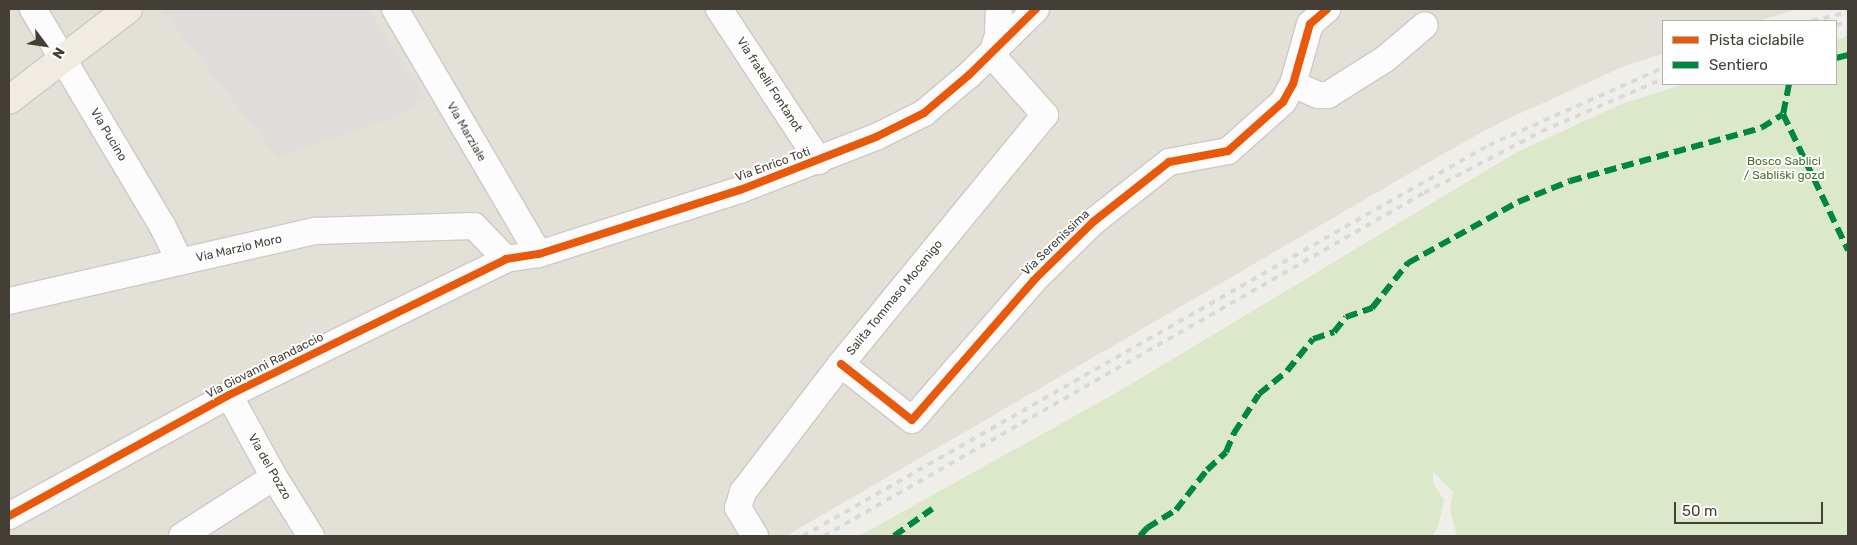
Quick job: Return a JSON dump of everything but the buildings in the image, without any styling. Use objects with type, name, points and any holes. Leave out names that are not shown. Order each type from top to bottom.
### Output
[{"type":"main road","points":[[9,100],[128,9]]},
{"type":"street","name":"Via Pucino","points":[[33,9],[162,224],[180,262]]},
{"type":"street","name":"Via Marziale","points":[[395,9],[539,254]]},
{"type":"street","name":"Via fratelli Fontanot","points":[[720,9],[819,161]]},
{"type":"street","points":[[992,54],[998,35],[999,9]]},
{"type":"street","name":"Via Enrico Toti","points":[[539,254],[819,161],[876,137],[924,113],[992,54],[1036,9]]},
{"type":"street","name":"Via Serenissima","points":[[841,364],[912,420],[1034,280],[1093,222],[1169,162],[1228,151],[1283,102],[1293,84],[1310,24],[1327,9]]},
{"type":"street","points":[[1293,84],[1318,95],[1328,95],[1386,59],[1425,25]]},
{"type":"street","name":"Salita Tommaso Mocenigo","points":[[755,536],[738,508],[743,492],[841,364],[1045,115],[992,54]]},
{"type":"street","points":[[506,259],[474,226],[509,204]]},
{"type":"street","name":"Via Marzio Moro","points":[[9,302],[315,231],[474,226]]},
{"type":"street","name":"Via Giovanni Randaccio","points":[[9,516],[229,395],[506,259],[539,254]]},
{"type":"street","name":"Via del Pozzo","points":[[229,395],[274,477],[311,536]]},
{"type":"street","points":[[182,536],[274,477]]},
{"type":"shaded area","points":[[9,9],[1799,9],[1760,20],[1662,20],[1662,54],[1627,65],[1503,121],[1462,143],[786,536],[9,536]]},
{"type":"shaded area","points":[[166,9],[368,9],[425,98],[397,116],[277,157],[163,11]]},
{"type":"green space","name":"Bosco Sablici / Sabliški gozd","points":[[1848,36],[1848,536],[1457,536],[1450,510],[1453,492],[1433,471],[1433,483],[1444,500],[1438,527],[1432,536],[859,536],[1116,393],[1517,152],[1622,104],[1681,85],[1837,85],[1837,40]]},
{"type":"railway","points":[[1816,20],[1848,12]]},
{"type":"railway","points":[[1837,25],[1848,22]]},
{"type":"railway","points":[[803,536],[1489,145],[1662,68]]},
{"type":"railway","points":[[824,536],[1424,193],[1542,131],[1662,79]]},
{"type":"marked path","points":[[1837,58],[1848,55]]},
{"type":"marked path","points":[[1789,85],[1783,114],[1848,250]]},
{"type":"marked path","points":[[1140,536],[1147,528],[1176,510],[1207,470],[1226,452],[1234,433],[1259,394],[1287,371],[1313,339],[1334,332],[1346,317],[1372,308],[1408,263],[1518,202],[1570,181],[1761,128],[1783,114]]},
{"type":"marked path","points":[[894,536],[932,509]]},
{"type":"cycle path","points":[[9,516],[229,395],[506,259],[539,254],[740,190],[876,137],[924,113],[969,75],[1036,9]]},
{"type":"cycle path","points":[[841,364],[912,420],[1034,280],[1093,222],[1169,162],[1228,151],[1283,102],[1293,84],[1310,24],[1327,9]]}]
